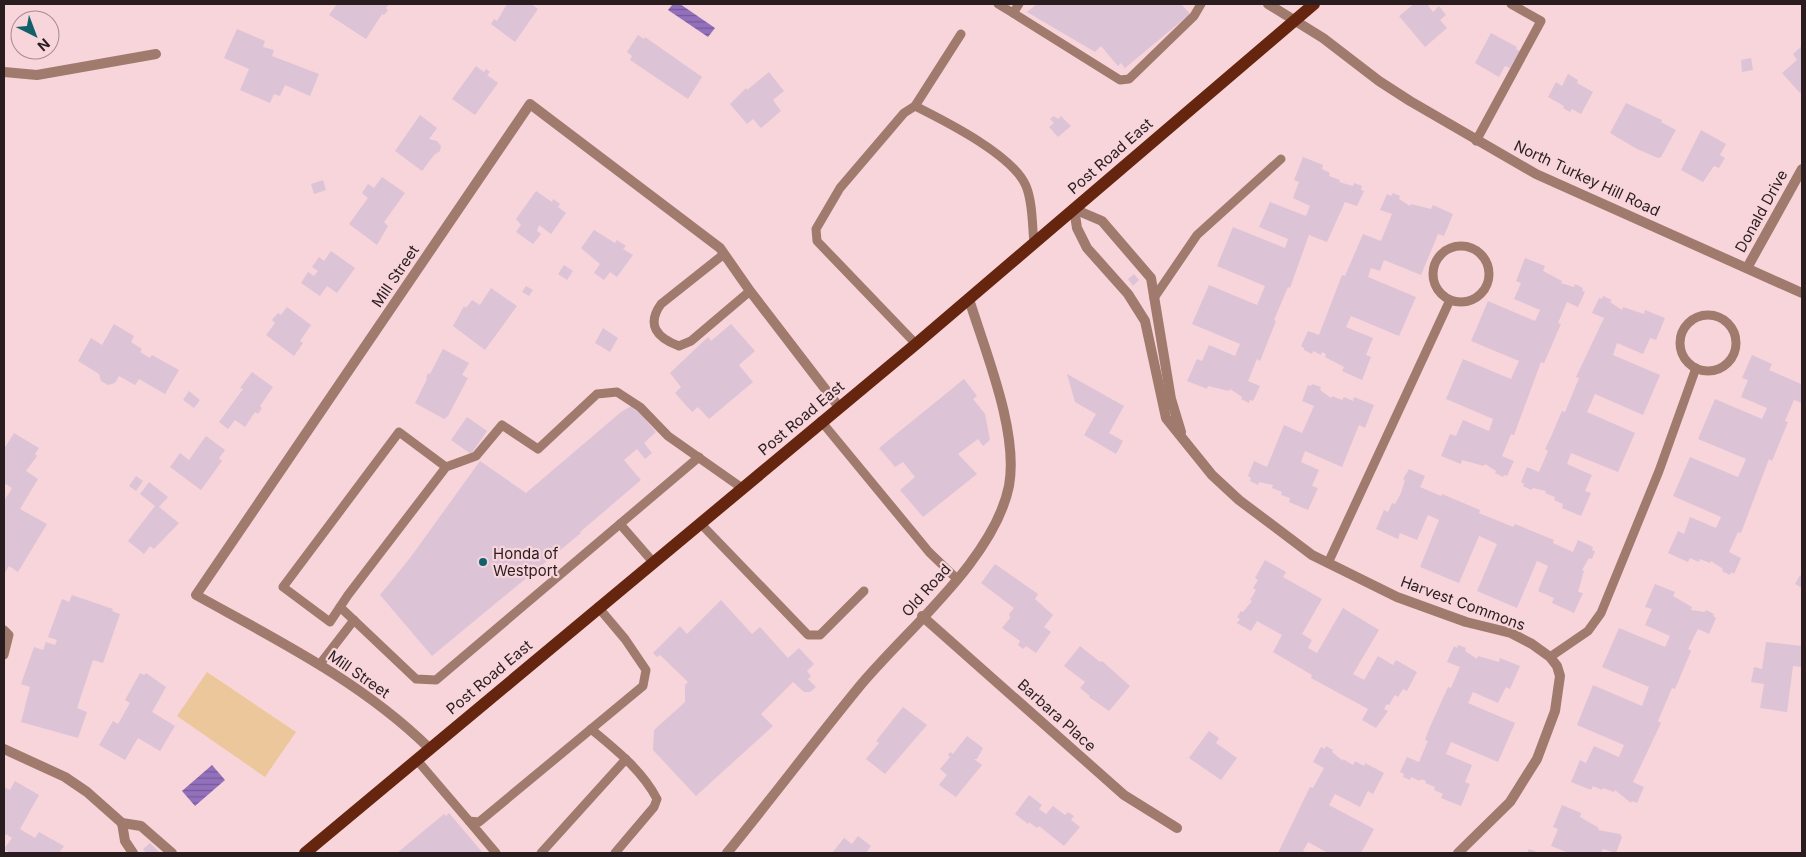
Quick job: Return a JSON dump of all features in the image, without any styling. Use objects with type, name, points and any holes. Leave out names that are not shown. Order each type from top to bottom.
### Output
[{"type":"main road","name":"Post Road East","points":[[305,853],[839,406],[916,344],[1314,4]]},
{"type":"street","name":"North Turkey Hill Road","points":[[1268,4],[1323,38],[1379,81],[1476,141],[1536,174],[1802,293]]},
{"type":"street","points":[[4,72],[37,75],[156,54]]},
{"type":"street","name":"Mill Street","points":[[429,748],[378,704],[320,664],[196,595],[530,104],[720,248],[750,291],[839,406]]},
{"type":"street","name":"Donald Drive","points":[[1747,268],[1802,169]]},
{"type":"street","name":"Harvest Commons","points":[[1183,438],[1171,399],[1150,278],[1110,229],[1092,215],[1074,209],[1077,228],[1088,248],[1128,294],[1145,321],[1166,418],[1212,475],[1239,500],[1312,555],[1398,597],[1466,622],[1510,633],[1532,644],[1550,657]]},
{"type":"street","name":"Old Road","points":[[727,853],[859,687],[957,578],[992,531],[1005,501],[1010,468],[1005,418],[969,298]]},
{"type":"street","name":"Barbara Place","points":[[922,616],[1124,795],[1177,828]]},
{"type":"street","points":[[1458,853],[1510,802],[1536,759],[1552,719],[1559,686],[1560,676],[1550,657]]},
{"type":"street","points":[[4,749],[65,777],[87,792],[122,823],[141,826],[162,842],[172,853]]},
{"type":"street","points":[[122,823],[125,841],[133,853]]},
{"type":"lane","points":[[998,4],[1120,80],[1129,79],[1194,16],[1201,4]]},
{"type":"lane","points":[[1013,13],[1020,4]]},
{"type":"lane","points":[[1476,141],[1542,21],[1511,4]]},
{"type":"lane","points":[[916,344],[817,241],[816,229],[840,188],[904,113],[916,106],[961,34]]},
{"type":"lane","points":[[916,106],[974,138],[1017,172],[1027,187],[1034,243]]},
{"type":"lane","points":[[1154,298],[1197,235],[1282,159]]},
{"type":"lane","points":[[1458,245],[1473,247],[1485,256],[1490,270],[1488,285],[1479,297],[1465,303],[1450,300],[1438,291],[1433,278],[1435,262],[1444,251],[1458,245]]},
{"type":"lane","points":[[724,254],[662,304],[654,314],[653,322],[656,329],[670,343],[679,346],[691,341],[750,291]]},
{"type":"lane","points":[[1328,563],[1450,300]]},
{"type":"lane","points":[[1702,315],[1719,316],[1732,328],[1736,336],[1734,354],[1722,367],[1714,370],[1696,368],[1683,357],[1680,340],[1682,331],[1687,324],[1702,315]]},
{"type":"lane","points":[[1550,657],[1588,630],[1601,613],[1659,471],[1696,368]]},
{"type":"lane","points":[[446,468],[399,432],[284,587],[330,622],[446,468],[476,456],[502,425],[538,450],[598,394],[617,392],[640,407],[668,436],[742,488]]},
{"type":"lane","points":[[821,421],[929,552],[957,578]]},
{"type":"lane","points":[[340,607],[416,679],[436,680],[699,457]]},
{"type":"lane","points":[[700,523],[808,635],[820,635],[864,591]]},
{"type":"lane","points":[[620,524],[653,562]]},
{"type":"lane","points":[[469,821],[479,822],[643,686],[646,670],[626,639],[598,607]]},
{"type":"lane","points":[[320,664],[354,620]]},
{"type":"lane","points":[[4,630],[9,635],[4,655]]},
{"type":"lane","points":[[591,729],[626,759],[651,787],[657,799],[654,807],[615,853]]},
{"type":"lane","points":[[416,759],[496,853]]},
{"type":"lane","points":[[541,853],[626,759]]},
{"type":"shaded area","points":[[673,4],[680,4],[715,28],[708,37],[668,10]]},
{"type":"shaded area","points":[[207,672],[296,732],[265,777],[177,716]]},
{"type":"shaded area","points":[[212,765],[225,780],[195,806],[182,791]]},
{"type":"building","points":[[337,4],[389,4],[386,8],[388,10],[384,15],[382,14],[366,39],[329,15]]},
{"type":"building","points":[[507,4],[531,4],[538,9],[515,42],[491,24],[494,19],[497,21]]},
{"type":"building","points":[[1037,4],[1181,4],[1190,14],[1125,68],[1121,63],[1118,66],[1101,46],[1095,52],[1027,12]]},
{"type":"building","points":[[1414,4],[1427,4],[1433,12],[1439,6],[1446,15],[1440,20],[1447,28],[1425,47],[1399,16]]},
{"type":"building","points":[[237,29],[265,41],[263,47],[274,50],[272,56],[319,74],[310,96],[285,85],[280,96],[274,94],[270,103],[240,90],[249,69],[224,58]]},
{"type":"building","points":[[1491,33],[1517,47],[1516,49],[1520,51],[1510,68],[1505,66],[1499,77],[1475,63]]},
{"type":"building","points":[[638,35],[644,39],[645,37],[702,77],[688,99],[630,60],[632,56],[627,52]]},
{"type":"building","points":[[1802,46],[1802,91],[1800,93],[1782,73],[1797,60],[1793,54]]},
{"type":"building","points":[[1751,58],[1753,70],[1742,72],[1741,60]]},
{"type":"building","points":[[476,66],[484,72],[486,69],[490,72],[487,75],[498,83],[475,115],[452,99]]},
{"type":"building","points":[[769,72],[784,91],[773,100],[781,111],[761,128],[753,119],[747,124],[730,104],[746,88],[747,90]]},
{"type":"building","points":[[1568,74],[1578,80],[1577,83],[1593,92],[1581,114],[1572,109],[1570,112],[1563,108],[1564,106],[1548,97],[1556,82],[1562,86]]},
{"type":"building","points":[[1626,103],[1662,120],[1661,122],[1676,130],[1661,157],[1658,158],[1637,149],[1610,133]]},
{"type":"building","points":[[420,115],[437,128],[429,139],[437,141],[441,146],[440,151],[434,155],[422,171],[395,151]]},
{"type":"building","points":[[1054,116],[1058,119],[1061,116],[1071,126],[1058,137],[1049,127],[1054,123],[1050,119]]},
{"type":"building","points":[[1701,130],[1726,144],[1720,155],[1725,158],[1719,168],[1714,166],[1703,182],[1681,170]]},
{"type":"building","points":[[1303,157],[1323,165],[1322,169],[1330,173],[1329,176],[1340,180],[1339,182],[1353,186],[1354,183],[1362,186],[1361,190],[1364,191],[1357,206],[1345,202],[1327,242],[1309,235],[1290,288],[1288,287],[1274,320],[1276,321],[1260,361],[1257,359],[1248,381],[1260,386],[1253,401],[1250,400],[1249,403],[1241,399],[1242,397],[1230,389],[1229,391],[1208,386],[1207,389],[1187,381],[1197,359],[1202,361],[1209,345],[1235,356],[1240,344],[1192,324],[1209,285],[1257,305],[1265,286],[1217,266],[1233,227],[1285,248],[1288,239],[1259,227],[1270,202],[1306,216],[1310,206],[1293,198],[1299,182],[1294,180]]},
{"type":"building","points":[[382,177],[405,193],[384,222],[388,226],[377,245],[349,224],[368,198],[362,193],[368,184],[374,188]]},
{"type":"building","points":[[323,180],[326,190],[314,194],[311,184]]},
{"type":"building","points":[[536,191],[552,202],[553,199],[560,204],[558,207],[566,213],[551,234],[539,225],[537,231],[541,234],[533,244],[516,232],[521,225],[516,219]]},
{"type":"building","points":[[1393,193],[1400,196],[1399,199],[1410,206],[1411,204],[1431,209],[1433,205],[1453,214],[1444,236],[1438,234],[1421,275],[1384,260],[1380,271],[1371,268],[1368,277],[1416,297],[1399,336],[1351,316],[1346,327],[1373,338],[1366,355],[1371,357],[1362,380],[1342,371],[1344,367],[1325,357],[1326,354],[1322,352],[1321,355],[1313,351],[1312,354],[1301,346],[1308,331],[1319,335],[1342,275],[1345,276],[1363,234],[1381,241],[1392,214],[1380,210],[1387,194],[1391,196]]},
{"type":"building","points":[[594,230],[615,243],[617,240],[626,246],[623,249],[633,255],[617,277],[610,272],[604,280],[594,273],[600,264],[581,248]]},
{"type":"building","points":[[331,251],[355,268],[337,293],[327,286],[320,296],[301,283],[308,272],[314,276],[318,271],[312,267],[319,257],[324,261]]},
{"type":"building","points":[[1525,258],[1545,266],[1543,271],[1562,281],[1561,283],[1574,287],[1575,284],[1583,288],[1582,290],[1585,292],[1578,307],[1567,302],[1558,323],[1561,324],[1544,363],[1541,362],[1514,435],[1511,434],[1502,456],[1514,461],[1507,476],[1504,475],[1503,477],[1485,464],[1484,466],[1462,460],[1461,464],[1441,456],[1450,434],[1456,436],[1463,420],[1489,431],[1493,419],[1446,399],[1463,359],[1511,379],[1519,361],[1471,341],[1488,301],[1535,321],[1540,310],[1514,299],[1521,283],[1516,281]]},
{"type":"building","points":[[564,265],[573,271],[567,280],[558,274]]},
{"type":"building","points":[[1134,274],[1139,280],[1133,286],[1128,279]]},
{"type":"building","points":[[526,286],[533,290],[529,296],[522,292]]},
{"type":"building","points":[[491,288],[517,306],[485,350],[453,326],[464,306],[466,308],[472,300],[480,305]]},
{"type":"building","points":[[1603,296],[1612,300],[1610,302],[1622,310],[1623,307],[1644,314],[1645,310],[1665,318],[1656,340],[1650,338],[1643,354],[1617,343],[1613,355],[1660,375],[1643,415],[1595,394],[1587,412],[1635,433],[1618,472],[1571,453],[1567,464],[1592,475],[1585,491],[1591,493],[1581,516],[1562,508],[1563,504],[1554,500],[1555,497],[1545,493],[1546,491],[1533,488],[1531,490],[1523,486],[1524,484],[1521,482],[1527,467],[1539,472],[1548,451],[1545,449],[1562,411],[1565,412],[1579,378],[1576,377],[1604,318],[1592,313],[1599,298],[1602,299]]},
{"type":"building","points":[[287,307],[311,325],[300,341],[303,343],[294,356],[266,335],[275,323],[272,320],[278,313],[281,315]]},
{"type":"building","points":[[114,324],[134,336],[131,342],[142,349],[140,352],[150,358],[152,355],[179,370],[165,394],[139,379],[135,385],[119,376],[115,383],[108,385],[101,381],[99,374],[78,361],[91,338],[102,345]]},
{"type":"building","points":[[731,324],[755,351],[739,365],[753,382],[709,419],[698,407],[692,412],[675,393],[681,387],[670,373],[708,337],[711,341]]},
{"type":"building","points":[[603,328],[618,338],[610,352],[595,343]]},
{"type":"building","points":[[443,349],[469,363],[462,375],[468,378],[448,416],[444,419],[415,403],[428,373],[430,374]]},
{"type":"building","points":[[1752,355],[1772,364],[1769,370],[1801,384],[1802,403],[1794,400],[1785,421],[1788,422],[1772,461],[1769,459],[1741,533],[1738,532],[1729,552],[1741,558],[1734,574],[1731,572],[1730,575],[1722,571],[1723,569],[1711,561],[1710,563],[1700,559],[1699,562],[1690,558],[1688,562],[1668,553],[1678,531],[1684,534],[1690,517],[1716,528],[1721,517],[1673,496],[1690,457],[1738,477],[1746,459],[1698,439],[1715,399],[1762,419],[1767,408],[1741,397],[1748,380],[1742,378]]},
{"type":"building","points":[[252,372],[273,387],[260,406],[262,408],[258,414],[255,412],[245,427],[235,420],[228,429],[219,422],[243,389],[240,388]]},
{"type":"building","points":[[1067,374],[1124,406],[1109,433],[1123,441],[1116,454],[1084,435],[1096,414],[1075,402]]},
{"type":"building","points":[[964,379],[977,396],[973,399],[985,414],[990,440],[983,446],[978,439],[958,454],[977,474],[923,517],[900,490],[915,477],[903,462],[895,467],[879,448]]},
{"type":"building","points":[[1312,384],[1321,387],[1320,390],[1331,398],[1332,396],[1342,400],[1344,397],[1353,401],[1354,397],[1374,405],[1365,428],[1359,425],[1342,467],[1305,451],[1301,462],[1319,470],[1312,486],[1318,488],[1308,510],[1289,502],[1290,498],[1281,495],[1282,492],[1272,488],[1273,485],[1259,482],[1258,485],[1250,481],[1251,478],[1248,476],[1254,461],[1267,467],[1284,425],[1302,433],[1314,406],[1302,401],[1308,385],[1311,386]]},
{"type":"building","points":[[189,391],[200,400],[194,408],[183,400]]},
{"type":"building","points":[[633,405],[656,432],[644,443],[652,453],[645,459],[637,449],[624,460],[641,480],[581,533],[432,656],[380,595],[410,558],[480,461],[526,493],[621,412]]},
{"type":"building","points":[[467,417],[487,431],[471,454],[451,440]]},
{"type":"building","points":[[14,433],[39,448],[35,454],[37,456],[26,471],[38,479],[20,509],[47,524],[18,572],[9,566],[4,574],[4,501],[12,488],[4,483],[4,449]]},
{"type":"building","points":[[206,436],[225,450],[219,458],[222,461],[201,490],[170,467],[180,453],[189,460]]},
{"type":"building","points":[[1409,469],[1425,476],[1420,487],[1480,510],[1479,513],[1513,527],[1515,524],[1554,540],[1553,543],[1573,552],[1578,540],[1593,547],[1592,550],[1595,551],[1592,559],[1589,558],[1582,570],[1584,571],[1578,592],[1583,593],[1574,613],[1552,603],[1554,598],[1538,591],[1548,566],[1537,561],[1517,608],[1477,591],[1497,544],[1479,536],[1459,583],[1420,567],[1439,520],[1428,515],[1417,540],[1400,533],[1398,539],[1376,529],[1384,510],[1388,512],[1392,503],[1395,504],[1401,493],[1405,480],[1403,479]]},
{"type":"building","points":[[136,476],[143,481],[136,491],[129,486]]},
{"type":"building","points":[[149,482],[168,497],[159,507],[179,523],[154,549],[150,546],[144,554],[128,541],[155,506],[140,494]]},
{"type":"building","points":[[1265,560],[1286,572],[1283,577],[1322,599],[1302,634],[1312,640],[1308,648],[1317,653],[1343,608],[1379,630],[1353,674],[1364,680],[1378,656],[1393,665],[1396,660],[1417,672],[1407,691],[1403,689],[1398,697],[1395,695],[1389,705],[1387,704],[1384,709],[1388,711],[1376,728],[1362,720],[1368,709],[1311,678],[1312,675],[1273,652],[1282,635],[1257,621],[1251,631],[1237,623],[1240,619],[1237,617],[1241,611],[1243,612],[1252,601],[1250,600],[1256,590],[1253,588],[1258,580],[1255,578]]},
{"type":"building","points":[[995,564],[1038,594],[1035,599],[1053,615],[1044,627],[1051,632],[1036,653],[1026,646],[1023,649],[1018,645],[1020,641],[1002,628],[1010,618],[1009,614],[1014,608],[981,583]]},
{"type":"building","points":[[1800,575],[1802,577],[1802,588],[1795,584]]},
{"type":"building","points":[[1655,584],[1675,592],[1673,596],[1692,607],[1691,610],[1705,612],[1706,610],[1714,614],[1713,616],[1716,618],[1709,634],[1698,629],[1688,649],[1691,651],[1675,689],[1672,688],[1658,721],[1661,723],[1633,782],[1644,787],[1637,803],[1632,801],[1631,803],[1615,790],[1614,792],[1603,788],[1602,790],[1593,786],[1591,790],[1571,782],[1580,760],[1586,763],[1594,746],[1619,757],[1624,745],[1577,725],[1593,685],[1642,706],[1649,687],[1602,667],[1619,628],[1665,647],[1670,636],[1645,625],[1652,609],[1645,607]]},
{"type":"building","points":[[72,595],[113,609],[112,611],[120,614],[103,663],[93,660],[77,708],[87,712],[78,738],[21,722],[30,687],[21,684],[34,647],[43,650],[46,642],[55,645],[57,640],[48,637],[62,599],[69,602]]},
{"type":"building","points":[[721,600],[752,634],[760,627],[788,658],[799,648],[814,664],[807,671],[811,676],[808,679],[816,687],[810,692],[804,692],[793,682],[761,714],[773,726],[696,796],[653,750],[654,730],[685,702],[685,685],[688,682],[660,655],[657,657],[653,653],[680,626],[687,634]]},
{"type":"building","points":[[1766,642],[1802,646],[1802,667],[1793,666],[1787,712],[1760,708],[1764,684],[1751,682],[1754,667],[1762,669]]},
{"type":"building","points":[[1458,645],[1466,648],[1465,651],[1477,659],[1478,656],[1499,662],[1500,658],[1520,666],[1510,689],[1506,687],[1498,703],[1473,692],[1468,703],[1515,723],[1498,762],[1451,742],[1446,754],[1472,765],[1465,782],[1470,784],[1461,806],[1441,798],[1443,794],[1434,790],[1435,787],[1425,783],[1426,781],[1421,779],[1420,781],[1411,777],[1410,780],[1403,777],[1404,774],[1400,772],[1407,757],[1419,762],[1428,741],[1425,740],[1429,729],[1448,687],[1451,688],[1460,667],[1447,662],[1454,646],[1457,648]]},
{"type":"building","points":[[1080,646],[1100,662],[1102,661],[1130,686],[1109,711],[1080,688],[1085,682],[1064,666]]},
{"type":"building","points":[[140,673],[144,675],[146,673],[166,687],[152,712],[175,726],[160,751],[138,738],[125,760],[99,745],[113,721],[118,724],[130,703],[125,700]]},
{"type":"building","points":[[903,707],[927,725],[885,774],[866,759],[879,743],[876,741]]},
{"type":"building","points":[[1209,731],[1219,738],[1216,743],[1237,758],[1221,780],[1189,758]]},
{"type":"building","points":[[967,736],[983,748],[977,759],[974,759],[982,765],[956,797],[939,785],[947,775],[940,769],[950,757],[948,755],[950,752],[953,754]]},
{"type":"building","points":[[1326,746],[1333,750],[1332,752],[1343,761],[1343,759],[1353,765],[1355,761],[1364,766],[1365,763],[1384,773],[1373,794],[1368,791],[1360,807],[1335,794],[1329,805],[1374,829],[1361,853],[1328,853],[1308,842],[1303,851],[1307,853],[1278,853],[1310,787],[1313,788],[1324,768],[1313,762],[1321,747],[1325,749]]},
{"type":"building","points":[[15,781],[39,795],[20,829],[35,838],[39,832],[64,846],[59,853],[11,853],[4,849],[12,838],[6,834],[4,838],[4,787],[10,790]]},
{"type":"building","points":[[1029,795],[1042,805],[1039,809],[1046,814],[1053,806],[1065,815],[1068,812],[1074,816],[1071,820],[1080,827],[1064,846],[1039,826],[1037,828],[1029,822],[1028,824],[1015,814]]},
{"type":"building","points":[[1562,805],[1581,813],[1580,817],[1599,828],[1598,830],[1620,834],[1622,837],[1616,853],[1603,849],[1601,853],[1569,853],[1551,846],[1558,829],[1553,827]]},
{"type":"building","points":[[449,813],[482,852],[397,853],[444,814],[446,816]]},
{"type":"building","points":[[858,836],[871,846],[866,853],[832,853],[844,838],[852,844]]},
{"type":"building","points":[[150,843],[160,853],[146,853],[143,849]]},
{"type":"building","points":[[1529,849],[1540,853],[1527,853]]},
{"type":"place","name":"Honda of Westport","points":[[483,562]]}]
